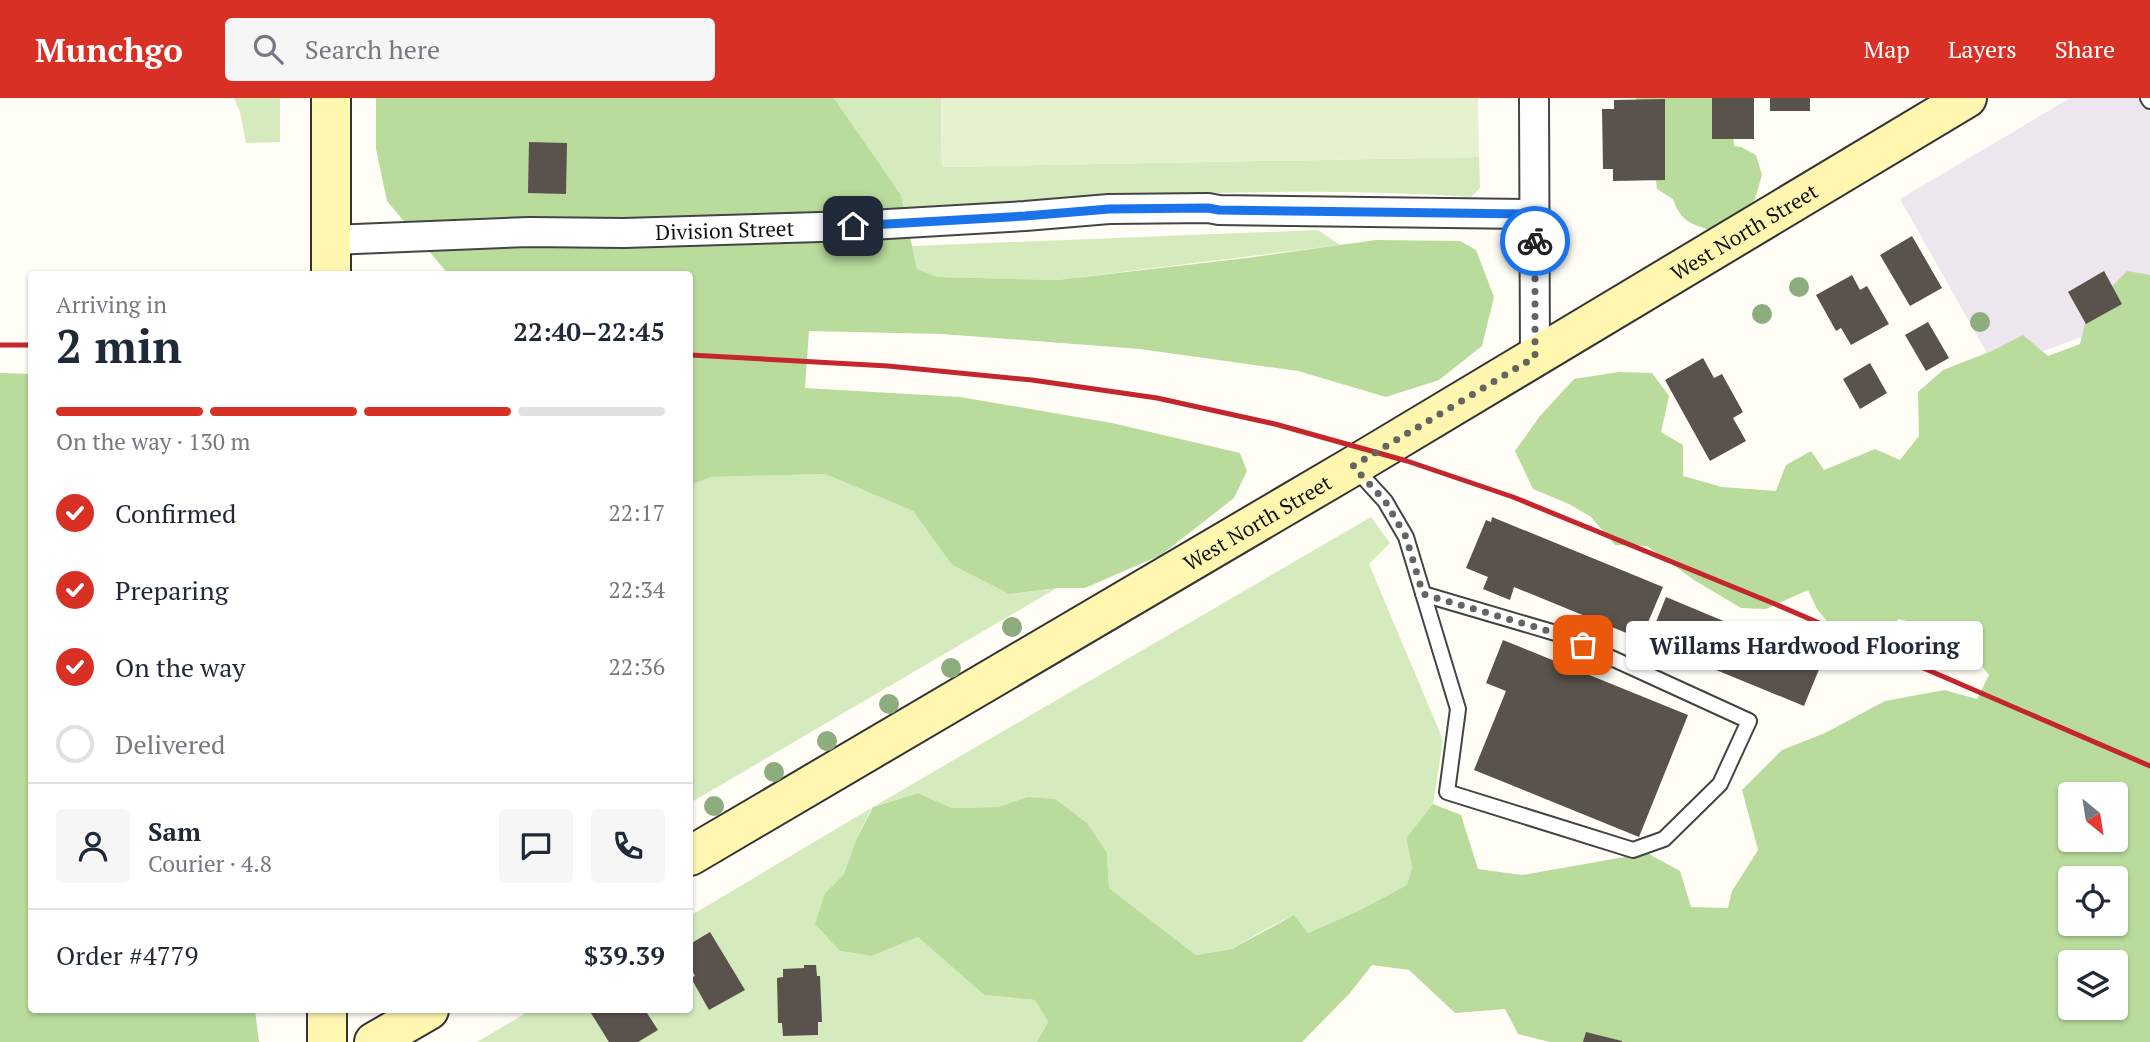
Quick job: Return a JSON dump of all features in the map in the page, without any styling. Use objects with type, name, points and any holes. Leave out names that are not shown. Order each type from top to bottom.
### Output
[{"type":"street","points":[[331,98],[331,257]]},
{"type":"street","points":[[1534,98],[1535,357]]},
{"type":"street","name":"West North Street","points":[[693,854],[1353,466],[1967,98]]},
{"type":"street","name":"Division Street","points":[[331,257],[529,232],[624,233],[853,226],[1109,209],[1208,208],[1535,214]]},
{"type":"street","points":[[327,1013],[327,1042]]},
{"type":"street","points":[[374,1042],[424,1013]]},
{"type":"lane","points":[[1353,466],[1385,501],[1406,537],[1423,594],[1458,709],[1447,792],[1633,850],[1664,839],[1720,783],[1749,721],[1559,634],[1423,594]]},
{"type":"shaded area","points":[[2070,98],[2150,98],[2150,311],[1996,369],[1900,199]]},
{"type":"green space","points":[[234,98],[280,98],[280,142],[246,143],[240,112]]},
{"type":"green space","points":[[376,98],[834,98],[901,195],[917,269],[938,277],[1057,280],[1376,240],[1460,241],[1476,250],[1494,297],[1482,346],[1439,380],[1386,397],[1298,371],[1140,349],[942,334],[809,331],[805,388],[960,397],[1112,423],[1240,453],[1247,471],[1234,498],[1161,555],[1085,588],[1057,588],[1009,594],[952,565],[913,511],[825,474],[712,477],[693,484],[693,271],[446,271],[387,201],[376,149]]},
{"type":"green space","points":[[834,98],[941,98],[942,167],[1479,157],[1480,188],[1471,197],[1400,193],[1259,192],[904,208],[901,195]]},
{"type":"green space","points":[[941,98],[1478,98],[1479,157],[942,167]]},
{"type":"green space","points":[[1635,98],[1725,98],[1734,146],[1756,155],[1762,175],[1755,199],[1737,223],[1716,232],[1695,225],[1684,218],[1673,199],[1657,189],[1647,110]]},
{"type":"green space","points":[[1318,230],[1340,245],[1057,280],[938,277],[917,269],[912,246]]},
{"type":"green space","points":[[2127,271],[2150,275],[2150,1042],[1550,1042],[1518,1034],[1505,1009],[1455,1013],[1409,970],[1372,965],[1350,993],[1302,1042],[1037,1042],[1048,1022],[1035,1000],[984,995],[918,937],[872,956],[840,951],[815,924],[825,893],[844,874],[856,840],[873,807],[918,793],[952,808],[998,807],[1027,797],[1055,799],[1087,823],[1107,853],[1109,888],[1196,955],[1232,949],[1294,915],[1308,933],[1407,885],[1412,868],[1406,838],[1433,804],[1461,815],[1478,869],[1522,875],[1647,853],[1680,871],[1691,907],[1728,908],[1732,891],[1758,850],[1742,790],[1782,750],[1825,733],[1885,701],[1944,690],[1977,699],[1989,675],[1954,632],[1899,619],[1885,631],[1841,638],[1817,609],[1808,590],[1766,609],[1741,608],[1694,580],[1647,546],[1615,545],[1591,517],[1569,504],[1533,489],[1515,451],[1540,416],[1574,379],[1619,372],[1652,373],[1669,396],[1661,432],[1683,445],[1683,476],[1722,487],[1776,491],[1786,465],[1811,451],[1824,470],[1875,449],[1900,460],[1919,436],[1918,392],[1943,370],[1992,351],[2023,335],[2048,356],[2080,344],[2088,311]]},
{"type":"green space","points":[[0,373],[28,374],[28,1013],[255,1013],[259,1042],[0,1042]]},
{"type":"green space","points":[[825,474],[913,511],[952,565],[1009,594],[1057,588],[693,801],[693,484],[712,477]]},
{"type":"green space","points":[[1371,517],[1390,543],[1369,564],[1443,740],[1433,804],[1406,838],[1412,868],[1407,885],[1358,911],[1308,933],[1294,915],[1232,949],[1196,955],[1109,888],[1107,853],[1027,797],[998,807],[952,808],[918,793],[874,806]]},
{"type":"green space","points":[[872,808],[856,840],[844,874],[825,893],[840,951],[872,956],[918,937],[984,995],[1035,1000],[1048,1022],[1037,1042],[477,1042],[526,1013],[693,1013],[693,914]]},
{"type":"building","points":[[1712,98],[1754,98],[1754,139],[1712,139]]},
{"type":"building","points":[[1770,98],[1810,98],[1810,111],[1770,111]]},
{"type":"building","points":[[1665,99],[1665,180],[1613,181],[1613,169],[1603,169],[1602,109],[1614,109],[1614,100]]},
{"type":"building","points":[[529,142],[567,143],[566,194],[528,193]]},
{"type":"building","points":[[1912,236],[1942,288],[1910,306],[1880,255]]},
{"type":"building","points":[[2104,271],[2122,304],[2086,324],[2068,292]]},
{"type":"building","points":[[1852,275],[1860,290],[1867,286],[1889,324],[1851,345],[1841,328],[1836,331],[1816,295]]},
{"type":"building","points":[[1928,322],[1949,358],[1926,371],[1905,335]]},
{"type":"building","points":[[1703,358],[1714,378],[1722,374],[1743,412],[1733,418],[1746,441],[1710,461],[1665,380]]},
{"type":"building","points":[[1870,363],[1887,393],[1860,409],[1843,379]]},
{"type":"building","points":[[1492,517],[1663,587],[1641,639],[1514,587],[1510,600],[1483,589],[1488,577],[1466,568],[1486,520],[1491,522]]},
{"type":"building","points":[[1666,597],[1822,662],[1804,706],[1648,642]]},
{"type":"building","points":[[1503,640],[1688,715],[1639,837],[1474,770],[1506,691],[1486,683]]},
{"type":"building","points":[[710,932],[745,990],[709,1010],[693,982],[693,942]]},
{"type":"building","points":[[804,965],[816,965],[817,976],[820,976],[822,1022],[818,1022],[818,1035],[783,1036],[782,1023],[778,1023],[777,978],[783,977],[783,969],[804,968]]},
{"type":"building","points":[[591,1013],[647,1013],[658,1030],[638,1042],[609,1042]]},
{"type":"building","points":[[1586,1032],[1622,1041],[1622,1042],[1583,1042]]},
{"type":"railway","points":[[0,345],[28,345]]},
{"type":"railway","points":[[693,355],[888,366],[1032,380],[1157,398],[1275,424],[1407,461],[1513,497],[1775,604],[2150,766]]},
{"type":"way so far","points":[[1535,241],[1535,357],[1353,466],[1385,501],[1406,537],[1423,594],[1559,634],[1583,645]]},
{"type":"place","name":"Willams Hardwood Flooring","points":[[1583,645]]},
{"type":"route","points":[[853,226],[1109,209],[1208,208],[1535,214],[1535,241]]}]
